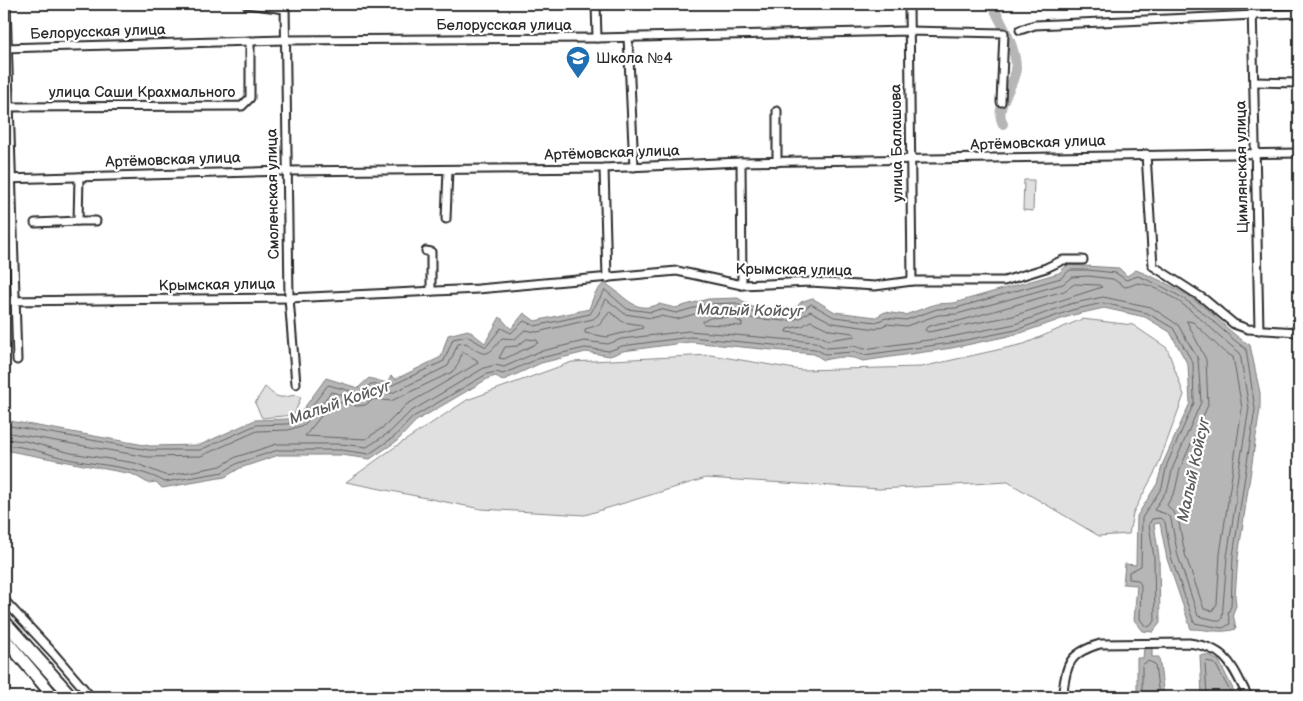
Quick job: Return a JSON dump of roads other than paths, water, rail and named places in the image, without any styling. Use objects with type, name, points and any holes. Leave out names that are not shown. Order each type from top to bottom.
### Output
[{"type":"highway","points":[[4,620],[71,697]]},
{"type":"highway","points":[[6,641],[35,678],[45,697]]},
{"type":"highway","points":[[6,641],[54,697]]},
{"type":"street","points":[[6,4],[7,107],[12,179],[17,360]]},
{"type":"street","points":[[246,4],[285,6]]},
{"type":"street","points":[[596,4],[597,38]]},
{"type":"street","name":"улица Балашова","points":[[909,4],[912,281]]},
{"type":"street","name":"Цимлянская улица","points":[[1252,4],[1259,330]]},
{"type":"street","name":"Смоленская улица","points":[[285,6],[289,298],[296,384]]},
{"type":"street","points":[[1020,30],[1035,25],[1252,13],[1299,13]]},
{"type":"street","name":"Белорусская улица","points":[[6,48],[285,40],[628,38],[908,31],[1004,33],[1001,102]]},
{"type":"street","points":[[628,38],[634,167]]},
{"type":"street","name":"улица Саши Крахмального","points":[[7,107],[242,106],[250,98],[250,41]]},
{"type":"street","points":[[1254,82],[1299,83]]},
{"type":"street","points":[[777,111],[777,162]]},
{"type":"street","name":"Артёмовская улица","points":[[4,179],[287,171],[604,168],[742,162],[911,161],[1146,154],[1299,153]]},
{"type":"street","points":[[1146,154],[1153,266],[1204,299],[1234,324],[1259,330],[1299,332]]},
{"type":"street","points":[[742,162],[742,285]]},
{"type":"street","points":[[604,168],[607,278]]},
{"type":"street","points":[[446,219],[448,170]]},
{"type":"street","points":[[78,221],[80,177]]},
{"type":"street","points":[[35,223],[96,221]]},
{"type":"street","points":[[426,251],[431,252],[431,291]]},
{"type":"street","name":"Крымская улица","points":[[4,301],[289,298],[431,291],[677,271],[742,285],[810,282],[876,286],[912,281],[1004,281],[1046,268],[1063,260],[1082,260]]},
{"type":"street","points":[[4,600],[91,697]]},
{"type":"street","points":[[1062,697],[1067,666],[1074,655],[1088,648],[1100,644],[1189,643],[1201,644],[1220,652],[1233,668],[1248,697]]},
{"type":"water","name":"Малый Койсуг","points":[[1067,265],[1119,268],[1127,276],[1136,270],[1181,291],[1250,345],[1260,393],[1260,409],[1238,557],[1236,606],[1233,613],[1236,629],[1219,631],[1191,629],[1167,559],[1160,523],[1154,524],[1159,557],[1160,623],[1153,632],[1143,631],[1134,620],[1137,585],[1123,584],[1125,564],[1136,565],[1137,516],[1157,484],[1163,463],[1190,403],[1188,365],[1170,332],[1145,317],[1104,308],[1073,315],[1018,334],[952,348],[863,361],[843,357],[824,360],[814,354],[690,342],[623,351],[610,356],[586,352],[541,363],[502,381],[496,376],[489,378],[416,421],[397,441],[370,459],[341,455],[279,455],[240,468],[225,477],[162,488],[156,482],[148,483],[132,474],[4,450],[4,420],[150,446],[200,445],[255,420],[287,419],[299,415],[326,378],[358,388],[369,378],[387,383],[391,376],[396,379],[441,357],[448,335],[468,330],[485,343],[500,317],[511,329],[524,313],[535,321],[589,309],[595,293],[604,283],[635,305],[642,307],[659,304],[675,308],[708,299],[738,298],[752,307],[784,310],[796,308],[801,302],[812,298],[835,312],[876,317],[885,312],[905,315],[936,304],[954,303],[1059,273]]},
{"type":"water","points":[[1144,648],[1152,648],[1152,657],[1159,657],[1164,697],[1137,697],[1137,658],[1143,658]]},
{"type":"water","points":[[1200,655],[1209,655],[1219,661],[1237,697],[1202,697]]},
{"type":"waterway","points":[[995,4],[995,10],[1014,53],[1016,69],[1015,76],[1002,104],[1001,117],[1003,124]]},
{"type":"place","name":"Школа №4","points":[[578,79]]}]
